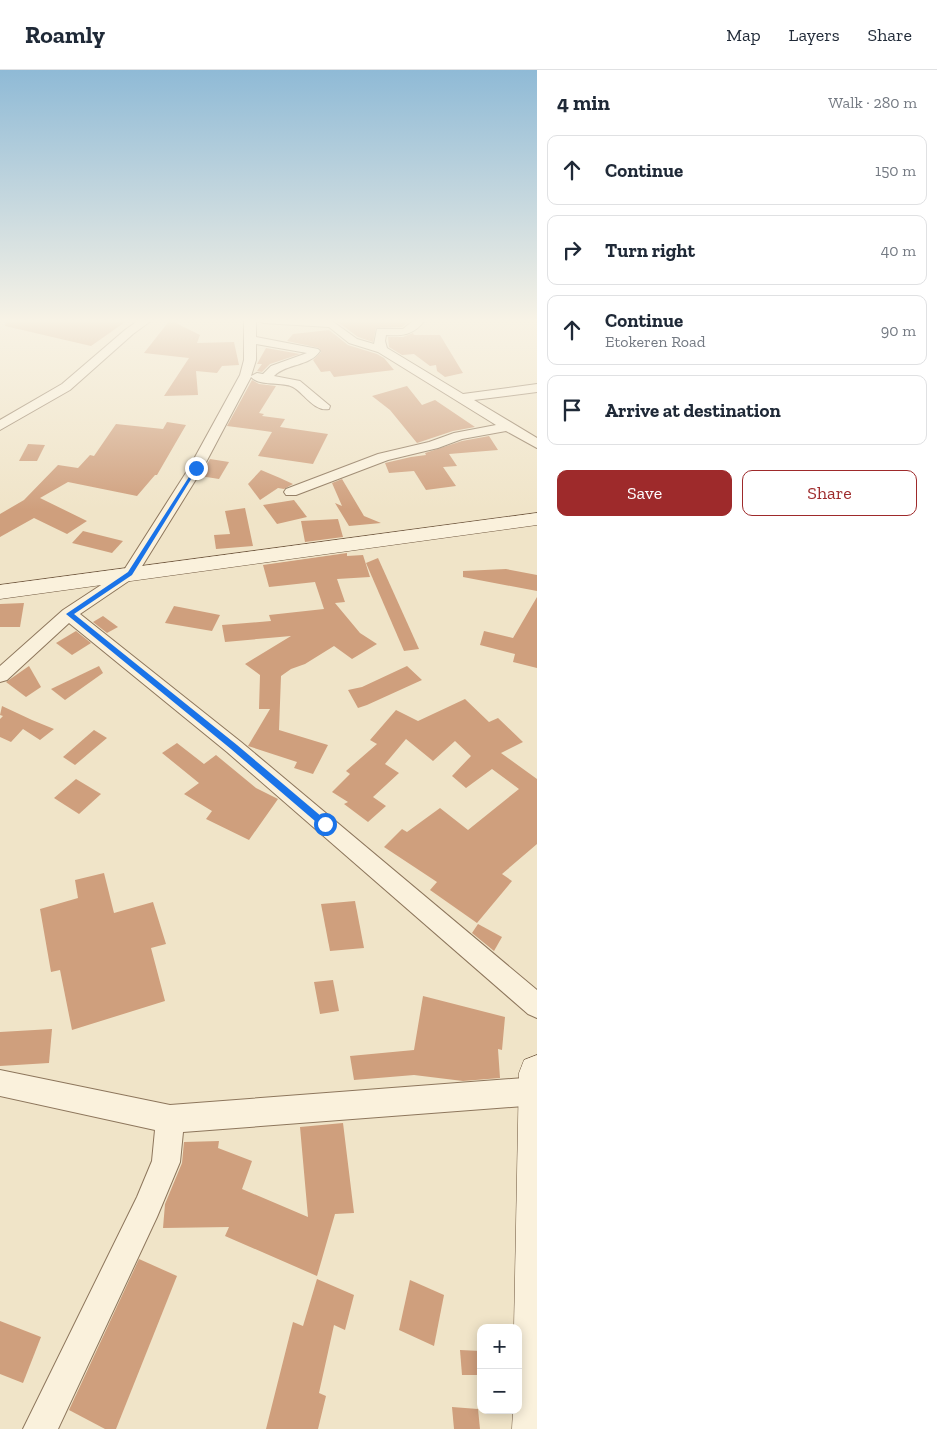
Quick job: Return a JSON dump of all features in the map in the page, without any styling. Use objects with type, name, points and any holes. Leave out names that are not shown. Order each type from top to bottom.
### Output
[{"type":"main road","points":[[0,592],[537,519]]},
{"type":"main road","points":[[536,1429],[537,1085]]},
{"type":"street","points":[[0,426],[70,383]]},
{"type":"street","points":[[0,676],[69,614],[130,573],[196,468],[241,383]]},
{"type":"street","points":[[293,383],[324,406]]},
{"type":"street","points":[[438,383],[537,444]]},
{"type":"street","points":[[462,398],[537,388]]},
{"type":"street","points":[[291,492],[383,457],[433,446],[459,436],[509,426]]},
{"type":"street","points":[[69,614],[234,747],[537,1006]]},
{"type":"street","points":[[0,1083],[170,1119],[537,1085]]},
{"type":"street","points":[[40,1429],[147,1207],[166,1162],[170,1119]]},
{"type":"building","points":[[172,383],[197,383],[198,395],[164,396]]},
{"type":"building","points":[[250,383],[258,383],[276,386],[259,413],[264,414],[262,416],[285,419],[280,427],[328,434],[313,464],[258,456],[272,432],[227,426]]},
{"type":"building","points":[[407,386],[422,405],[435,400],[475,427],[453,431],[417,443],[390,410],[372,396]]},
{"type":"building","points":[[167,422],[186,425],[157,475],[137,496],[68,482],[40,498],[87,521],[67,534],[34,518],[0,537],[0,514],[24,500],[58,465],[78,468],[90,455],[94,456],[116,424],[163,429]]},
{"type":"building","points":[[489,436],[498,450],[449,454],[457,466],[443,467],[456,486],[426,490],[414,471],[389,473],[385,463],[426,455],[425,453],[462,441]]},
{"type":"building","points":[[28,444],[45,445],[37,461],[19,461]]},
{"type":"building","points":[[210,459],[229,462],[219,479],[200,476]]},
{"type":"building","points":[[261,470],[293,484],[284,489],[278,488],[260,500],[248,484]]},
{"type":"building","points":[[342,479],[364,516],[381,523],[349,526],[335,503],[342,506],[332,483]]},
{"type":"building","points":[[294,500],[307,517],[277,524],[263,505]]},
{"type":"building","points":[[245,508],[253,546],[216,549],[214,535],[230,534],[225,511]]},
{"type":"building","points":[[338,519],[343,537],[305,542],[301,521]]},
{"type":"building","points":[[83,531],[123,541],[112,553],[72,543]]},
{"type":"building","points":[[347,553],[347,556],[363,555],[370,577],[337,579],[345,602],[335,603],[360,633],[377,644],[352,659],[334,646],[281,676],[279,730],[328,745],[313,774],[294,768],[297,762],[248,746],[270,709],[259,709],[260,675],[245,664],[291,636],[225,642],[222,625],[271,621],[269,615],[324,609],[315,582],[269,587],[263,565]]},
{"type":"building","points":[[378,558],[419,649],[404,651],[366,563]]},
{"type":"building","points":[[506,569],[537,575],[537,591],[463,577],[463,571]]},
{"type":"building","points":[[537,597],[537,668],[513,662],[515,654],[480,645],[484,631],[513,638]]},
{"type":"building","points":[[24,603],[20,627],[0,627],[0,604]]},
{"type":"building","points":[[174,606],[220,615],[212,631],[165,623]]},
{"type":"building","points":[[103,616],[118,627],[107,633],[93,622]]},
{"type":"building","points":[[76,631],[91,643],[72,655],[56,643]]},
{"type":"building","points":[[29,666],[41,687],[26,697],[6,682]]},
{"type":"building","points":[[99,666],[103,673],[65,700],[51,689]]},
{"type":"building","points":[[407,666],[422,680],[358,708],[348,690],[362,687]]},
{"type":"building","points":[[465,699],[489,722],[498,718],[523,742],[501,753],[537,779],[537,844],[502,874],[512,881],[477,923],[430,890],[437,882],[384,847],[402,829],[407,832],[440,808],[468,830],[519,789],[492,769],[466,788],[452,776],[471,756],[455,741],[433,761],[406,739],[385,764],[399,773],[373,797],[386,806],[368,822],[344,804],[348,802],[332,792],[350,774],[346,771],[377,744],[370,740],[396,710],[418,721]]},
{"type":"building","points":[[2,706],[54,729],[40,740],[23,729],[11,742],[0,737],[0,719],[3,716],[0,715]]},
{"type":"building","points":[[94,730],[107,738],[75,765],[63,757]]},
{"type":"building","points":[[177,743],[204,764],[216,755],[256,788],[278,799],[249,840],[206,819],[212,811],[184,794],[199,783],[162,753]]},
{"type":"building","points":[[76,779],[101,794],[79,814],[54,798]]},
{"type":"building","points":[[104,873],[114,913],[153,902],[166,944],[151,948],[165,1001],[72,1030],[60,970],[51,972],[40,909],[78,898],[75,880]]},
{"type":"building","points":[[355,901],[364,948],[330,951],[321,904]]},
{"type":"building","points":[[478,924],[502,937],[494,951],[472,933]]},
{"type":"building","points":[[333,980],[339,1011],[320,1014],[314,982]]},
{"type":"building","points":[[423,996],[505,1017],[502,1050],[498,1049],[500,1078],[463,1081],[414,1075],[354,1080],[350,1056],[414,1050]]},
{"type":"building","points":[[52,1029],[49,1063],[0,1066],[0,1032]]},
{"type":"building","points":[[343,1123],[354,1213],[335,1214],[317,1276],[225,1236],[229,1227],[163,1228],[165,1204],[182,1163],[184,1142],[219,1141],[218,1148],[252,1161],[242,1189],[308,1217],[300,1127]]},
{"type":"building","points":[[139,1259],[177,1276],[116,1429],[105,1429],[69,1410]]},
{"type":"building","points":[[317,1279],[354,1295],[345,1330],[334,1325],[319,1393],[326,1396],[318,1429],[266,1429],[293,1322],[303,1326]]},
{"type":"building","points":[[410,1280],[444,1295],[434,1346],[399,1330]]},
{"type":"building","points":[[0,1321],[41,1337],[23,1383],[0,1374]]},
{"type":"building","points":[[460,1350],[477,1351],[477,1375],[462,1375]]},
{"type":"building","points":[[452,1407],[477,1409],[480,1429],[454,1429]]},
{"type":"route","points":[[196,468],[130,573],[69,614],[234,747],[325,824]]}]
